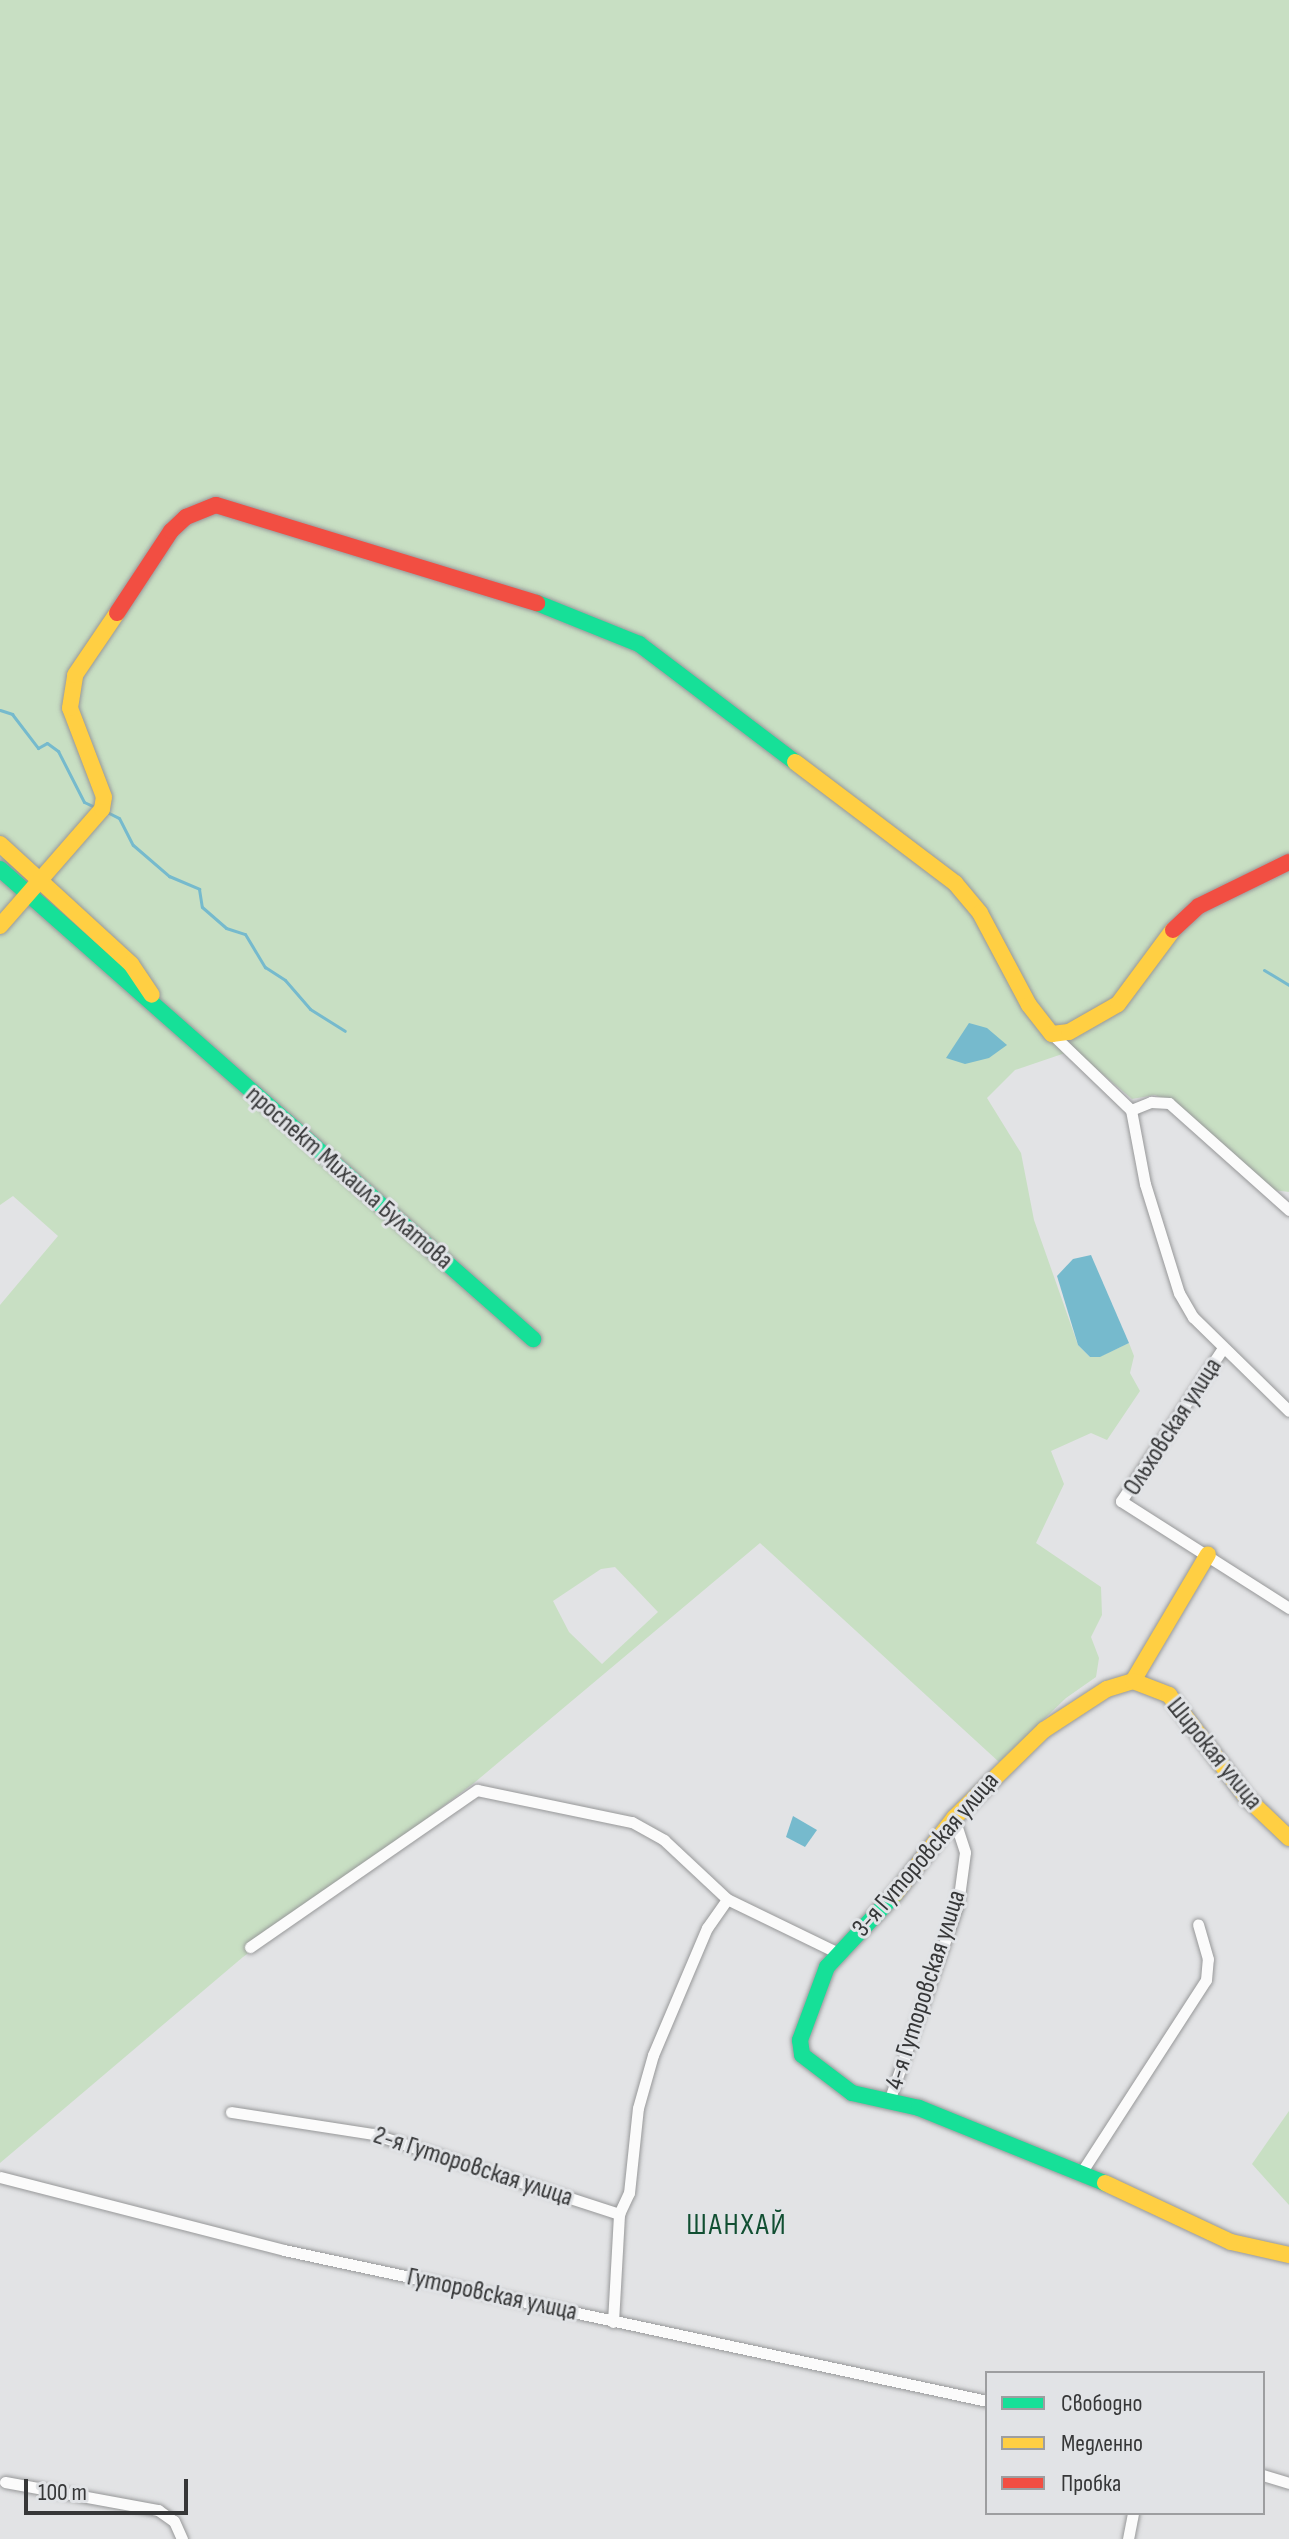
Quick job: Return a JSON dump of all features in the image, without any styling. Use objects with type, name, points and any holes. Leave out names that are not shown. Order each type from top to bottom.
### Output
[{"type":"street","points":[[0,926],[97,820],[104,797],[70,708],[75,675],[171,531],[200,509],[232,506],[339,544],[436,569],[567,613],[639,644],[955,883],[980,913],[1029,1005],[1052,1034],[1131,1110],[1145,1184],[1179,1293],[1193,1317],[1289,1411]]},
{"type":"street","name":"проспект Михаила Булатова","points":[[0,844],[131,964],[167,1017]]},
{"type":"street","points":[[1052,1034],[1078,1028],[1118,1004],[1158,944],[1199,906],[1289,862]]},
{"type":"street","name":"проспект Михаила Булатова","points":[[0,869],[533,1339]]},
{"type":"street","points":[[1131,1110],[1151,1102],[1169,1103],[1289,1210]]},
{"type":"street","name":"Ольховская улица","points":[[1223,1348],[1121,1501],[1289,1608]]},
{"type":"street","points":[[1133,1681],[1208,1554]]},
{"type":"street","name":"3-я Гуторовская улица","points":[[889,2101],[839,2087],[802,2055],[805,2021],[838,1953],[875,1919],[954,1818],[1008,1761],[1076,1705],[1133,1681]]},
{"type":"street","name":"Широкая улица","points":[[1133,1681],[1169,1695],[1189,1715],[1247,1798],[1289,1838]]},
{"type":"street","name":"3-я Гуторовская улица","points":[[250,1947],[477,1790],[632,1822],[664,1840],[727,1899],[838,1953]]},
{"type":"street","name":"4-я Гуторовская улица","points":[[954,1818],[965,1852],[958,1904],[889,2101],[1081,2173],[1231,2242],[1289,2255]]},
{"type":"street","points":[[613,2322],[619,2214],[627,2203],[638,2108],[653,2055],[707,1928],[727,1899]]},
{"type":"street","points":[[1081,2173],[1206,1980],[1208,1959],[1198,1924]]},
{"type":"street","name":"2-я Гуторовская улица","points":[[231,2112],[373,2134],[619,2214]]},
{"type":"street","name":"Гуторовская улица","points":[[0,2177],[284,2250],[985,2401]]},
{"type":"street","points":[[1265,2476],[1289,2483]]},
{"type":"street","points":[[5,2482],[158,2510],[174,2521],[182,2539]]},
{"type":"street","points":[[1128,2539],[1133,2515]]},
{"type":"green space","points":[[0,0],[1289,0],[1289,1192],[1273,1190],[1181,1107],[1155,1095],[1132,1099],[1074,1050],[1015,1070],[987,1098],[1021,1153],[1034,1220],[1078,1345],[1090,1357],[1099,1357],[1129,1343],[1134,1356],[1130,1373],[1140,1391],[1107,1440],[1091,1433],[1051,1451],[1064,1484],[1036,1543],[1101,1587],[1102,1615],[1091,1637],[1099,1658],[1096,1677],[1066,1698],[999,1762],[760,1543],[474,1783],[243,1957],[0,2163],[0,1305],[58,1236],[13,1196],[0,1205]],"holes":[[[615,1567],[658,1612],[602,1664],[569,1632],[553,1601],[601,1569]]]},
{"type":"green space","points":[[1289,2111],[1289,2205],[1252,2164]]},
{"type":"water","points":[[969,1023],[987,1028],[1007,1045],[989,1058],[965,1064],[946,1058]]},
{"type":"water","points":[[1091,1255],[1129,1343],[1100,1357],[1090,1357],[1078,1345],[1057,1276],[1073,1259]]},
{"type":"water","points":[[793,1816],[817,1830],[805,1847],[786,1837]]},
{"type":"waterway","points":[[0,710],[12,714],[38,748],[47,743],[58,751],[84,802],[97,808]]},
{"type":"waterway","points":[[107,812],[119,818],[133,845],[169,876],[199,889],[202,907],[226,928],[245,934],[265,967],[285,980],[310,1009],[345,1031]]},
{"type":"waterway","points":[[1264,970],[1289,985]]},
{"type":"traffic: fast","points":[[537,603],[639,644],[795,762]]},
{"type":"traffic: fast","points":[[0,869],[533,1339]]},
{"type":"traffic: fast","points":[[895,1894],[827,1967],[800,2040],[802,2055],[852,2093],[919,2108],[1105,2183]]},
{"type":"traffic: slow","points":[[0,926],[102,809],[104,797],[70,708],[75,675],[117,613]]},
{"type":"traffic: slow","points":[[795,762],[955,883],[980,913],[1029,1005],[1052,1034],[1069,1032],[1118,1004],[1173,930]]},
{"type":"traffic: slow","points":[[0,844],[131,964],[152,995]]},
{"type":"traffic: slow","points":[[1133,1681],[1208,1554]]},
{"type":"traffic: slow","points":[[895,1894],[954,1818],[1044,1730],[1107,1689],[1133,1681],[1169,1695],[1247,1798],[1289,1838]]},
{"type":"traffic: slow","points":[[1105,2183],[1231,2242],[1289,2255]]},
{"type":"traffic: jam","points":[[117,613],[171,531],[186,517],[216,505],[537,603]]},
{"type":"traffic: jam","points":[[1173,930],[1199,906],[1289,862]]},
{"type":"district","name":"ШАНХАЙ","points":[[737,2225]]}]
